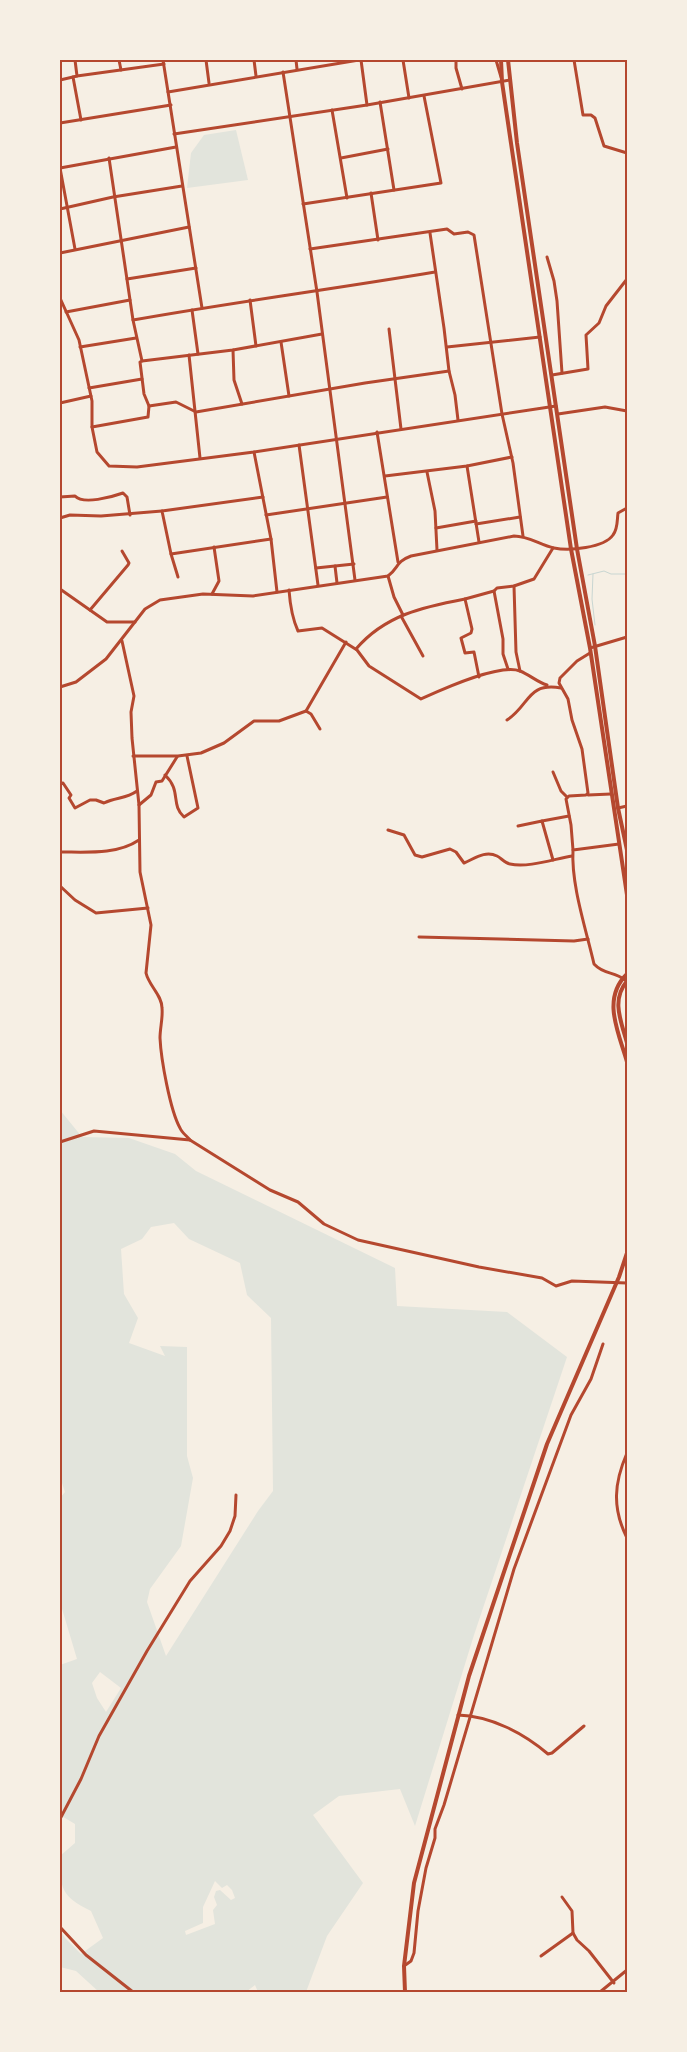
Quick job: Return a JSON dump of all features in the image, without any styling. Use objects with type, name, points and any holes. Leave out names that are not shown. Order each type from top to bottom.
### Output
[{"type":"main road","points":[[502,60],[502,82],[571,549],[590,648],[627,895]]},
{"type":"main road","points":[[508,60],[517,143],[577,549],[595,646],[618,808],[627,850]]},
{"type":"main road","points":[[626,979],[621,989],[617,1010],[627,1043]]},
{"type":"main road","points":[[626,979],[613,995],[612,1010],[627,1062]]},
{"type":"main road","points":[[405,1992],[404,1966],[414,1884],[469,1676],[547,1444],[627,1253]]},
{"type":"street","points":[[75,60],[75,77],[81,120]]},
{"type":"street","points":[[119,60],[121,70]]},
{"type":"street","points":[[206,60],[209,83]]},
{"type":"street","points":[[254,60],[256,76]]},
{"type":"street","points":[[296,60],[298,69]]},
{"type":"street","points":[[168,92],[209,83],[360,60],[367,105]]},
{"type":"street","points":[[403,60],[409,98]]},
{"type":"street","points":[[456,60],[456,68],[462,89]]},
{"type":"street","points":[[496,60],[502,82]]},
{"type":"street","points":[[574,60],[583,115],[593,116],[604,146],[627,153]]},
{"type":"street","points":[[60,80],[164,62],[202,308]]},
{"type":"street","points":[[283,72],[288,117],[317,292],[335,440],[355,580]]},
{"type":"street","points":[[174,134],[424,96],[510,80]]},
{"type":"street","points":[[303,204],[441,183],[424,96]]},
{"type":"street","points":[[380,102],[394,190]]},
{"type":"street","points":[[60,123],[171,105]]},
{"type":"street","points":[[332,110],[347,198]]},
{"type":"street","points":[[75,249],[60,168],[176,147]]},
{"type":"street","points":[[340,158],[388,149]]},
{"type":"street","points":[[92,427],[148,417],[149,406],[146,403],[142,379],[140,362],[142,361],[136,338],[108,158]]},
{"type":"street","points":[[60,208],[182,186]]},
{"type":"street","points":[[371,193],[378,240]]},
{"type":"street","points":[[60,253],[189,227]]},
{"type":"street","points":[[310,249],[430,233],[447,229],[454,234],[468,232],[474,235],[502,414],[512,457],[523,536]]},
{"type":"street","points":[[430,233],[458,420]]},
{"type":"street","points":[[547,257],[554,281],[557,301],[562,373]]},
{"type":"street","points":[[127,279],[196,268]]},
{"type":"street","points":[[133,320],[435,272]]},
{"type":"street","points":[[552,375],[587,370],[589,368],[586,334],[599,323],[599,318],[606,306],[627,279]]},
{"type":"street","points":[[60,298],[80,347],[91,396],[92,427],[97,452],[110,466],[137,467],[254,452],[557,406]]},
{"type":"street","points":[[66,312],[130,300]]},
{"type":"street","points":[[250,300],[256,346]]},
{"type":"street","points":[[192,310],[198,354]]},
{"type":"street","points":[[389,329],[401,429]]},
{"type":"street","points":[[142,361],[233,350],[322,334]]},
{"type":"street","points":[[447,347],[540,337]]},
{"type":"street","points":[[80,347],[136,338]]},
{"type":"street","points":[[281,342],[289,396]]},
{"type":"street","points":[[233,350],[234,380],[242,404]]},
{"type":"street","points":[[189,354],[200,458]]},
{"type":"street","points":[[149,406],[176,402],[196,412],[449,370]]},
{"type":"street","points":[[89,388],[142,379]]},
{"type":"street","points":[[60,403],[91,396]]},
{"type":"street","points":[[558,414],[605,407],[627,411]]},
{"type":"street","points":[[60,687],[76,682],[106,659],[144,609],[160,600],[212,594],[252,596],[388,576],[393,572],[398,562],[377,432]]},
{"type":"street","points":[[299,445],[318,585]]},
{"type":"street","points":[[254,452],[270,539],[277,592]]},
{"type":"street","points":[[385,476],[427,472],[512,457]]},
{"type":"street","points":[[467,466],[479,542]]},
{"type":"street","points":[[427,472],[435,511],[437,550]]},
{"type":"street","points":[[60,497],[75,496],[80,500],[90,500],[123,493],[127,497],[130,514]]},
{"type":"street","points":[[60,518],[70,515],[130,514],[162,511],[263,497]]},
{"type":"street","points":[[266,515],[387,497]]},
{"type":"street","points":[[398,562],[411,556],[437,550],[523,536],[553,548],[577,549],[595,545],[614,534],[617,527],[618,513],[627,508]]},
{"type":"street","points":[[162,511],[178,577]]},
{"type":"street","points":[[436,528],[520,517]]},
{"type":"street","points":[[172,554],[270,539]]},
{"type":"street","points":[[212,594],[219,581],[214,547]]},
{"type":"street","points":[[356,649],[374,630],[417,609],[465,599],[494,591],[497,588],[514,586],[534,579],[553,548]]},
{"type":"street","points":[[90,610],[128,565],[122,550]]},
{"type":"street","points":[[316,568],[354,564]]},
{"type":"street","points":[[335,566],[337,583]]},
{"type":"street","points":[[388,576],[402,616],[423,656]]},
{"type":"street","points":[[514,586],[516,652],[520,671]]},
{"type":"street","points":[[60,588],[73,600],[109,623],[135,622]]},
{"type":"street","points":[[289,590],[294,623],[298,630],[322,628],[356,649],[369,666],[421,699],[455,683],[508,669],[520,671],[536,682],[560,688]]},
{"type":"street","points":[[494,591],[503,639],[503,654],[508,669]]},
{"type":"street","points":[[465,599],[472,629],[461,638],[464,653],[474,652],[479,676]]},
{"type":"street","points":[[590,648],[627,637]]},
{"type":"street","points":[[122,640],[134,696],[131,712],[133,756],[139,806],[140,872],[151,924],[146,973],[148,981],[158,997],[162,1008],[161,1059],[180,1128],[190,1140],[270,1190],[298,1202],[324,1224],[358,1240],[479,1267],[542,1278],[556,1286],[572,1281],[627,1283]]},
{"type":"street","points":[[133,756],[187,756],[201,753],[224,743],[254,721],[280,720],[306,711],[346,642]]},
{"type":"street","points":[[588,795],[582,749],[572,720],[568,700],[560,688],[560,678],[577,661],[590,653]]},
{"type":"street","points":[[507,720],[519,711],[527,698],[547,685]]},
{"type":"street","points":[[306,711],[311,714],[320,729]]},
{"type":"street","points":[[139,806],[151,795],[156,782],[162,781],[178,756]]},
{"type":"street","points":[[165,775],[175,787],[178,811],[184,817],[187,817],[198,808],[198,802],[187,756]]},
{"type":"street","points":[[552,772],[561,791],[567,797],[577,888],[594,964],[600,971],[626,979]]},
{"type":"street","points":[[60,784],[63,783],[71,795],[68,798],[75,808],[90,800],[104,803],[119,798],[128,798],[137,792]]},
{"type":"street","points":[[567,797],[611,794]]},
{"type":"street","points":[[618,808],[627,806]]},
{"type":"street","points":[[518,826],[569,816]]},
{"type":"street","points":[[542,821],[553,860]]},
{"type":"street","points":[[388,830],[404,835],[415,855],[422,857],[450,849],[456,852],[464,863],[480,855],[489,854],[499,857],[509,864],[539,863],[572,856]]},
{"type":"street","points":[[60,852],[114,850],[130,846],[139,840]]},
{"type":"street","points":[[573,850],[619,844]]},
{"type":"street","points":[[60,886],[75,900],[96,913],[148,908]]},
{"type":"street","points":[[419,937],[574,941],[588,939]]},
{"type":"street","points":[[60,1142],[94,1131],[190,1140]]},
{"type":"street","points":[[404,1966],[411,1961],[414,1953],[418,1911],[435,1829],[444,1805],[495,1629],[532,1516],[571,1415],[591,1379],[604,1344]]},
{"type":"street","points":[[627,1453],[615,1493],[621,1526],[627,1538]]},
{"type":"street","points":[[60,1819],[81,1779],[99,1736],[147,1651],[190,1581],[221,1546],[230,1531],[235,1516],[236,1495]]},
{"type":"street","points":[[458,1715],[488,1719],[514,1732],[548,1754],[552,1753],[584,1726]]},
{"type":"street","points":[[562,1897],[572,1914],[573,1933],[614,1983]]},
{"type":"street","points":[[60,1927],[86,1955],[133,1992]]},
{"type":"street","points":[[541,1956],[573,1933]]},
{"type":"street","points":[[600,1992],[614,1983],[627,1970]]},
{"type":"shaded area","points":[[236,130],[248,180],[187,188],[191,153],[204,135]]},
{"type":"shaded area","points":[[60,1110],[82,1137],[129,1138],[175,1154],[196,1171],[395,1268],[397,1306],[507,1312],[567,1357],[474,1635],[415,1826],[400,1789],[339,1796],[313,1815],[363,1883],[327,1936],[306,1992],[258,1992],[255,1985],[246,1992],[99,1992],[76,1971],[60,1967],[60,1930],[65,1938],[81,1954],[103,1938],[91,1911],[68,1896],[64,1890],[61,1876],[60,1856],[75,1843],[75,1824],[60,1815],[60,1665],[77,1659],[60,1602],[60,1498],[65,1492],[60,1477]],"holes":[[[174,1223],[189,1239],[240,1263],[247,1295],[271,1318],[273,1491],[258,1511],[166,1656],[147,1602],[150,1589],[181,1546],[193,1478],[187,1456],[187,1347],[160,1346],[165,1356],[129,1343],[138,1318],[124,1294],[121,1249],[142,1239],[151,1227]],[[100,1672],[121,1688],[106,1712],[97,1698],[92,1683]],[[215,1881],[222,1888],[227,1885],[232,1890],[235,1898],[231,1900],[220,1890],[216,1891],[214,1897],[217,1905],[213,1910],[215,1924],[186,1935],[185,1931],[203,1923],[203,1907]]]},
{"type":"waterway","points":[[588,575],[604,571],[611,574],[627,574]]},
{"type":"waterway","points":[[593,574],[592,599],[595,625]]}]
